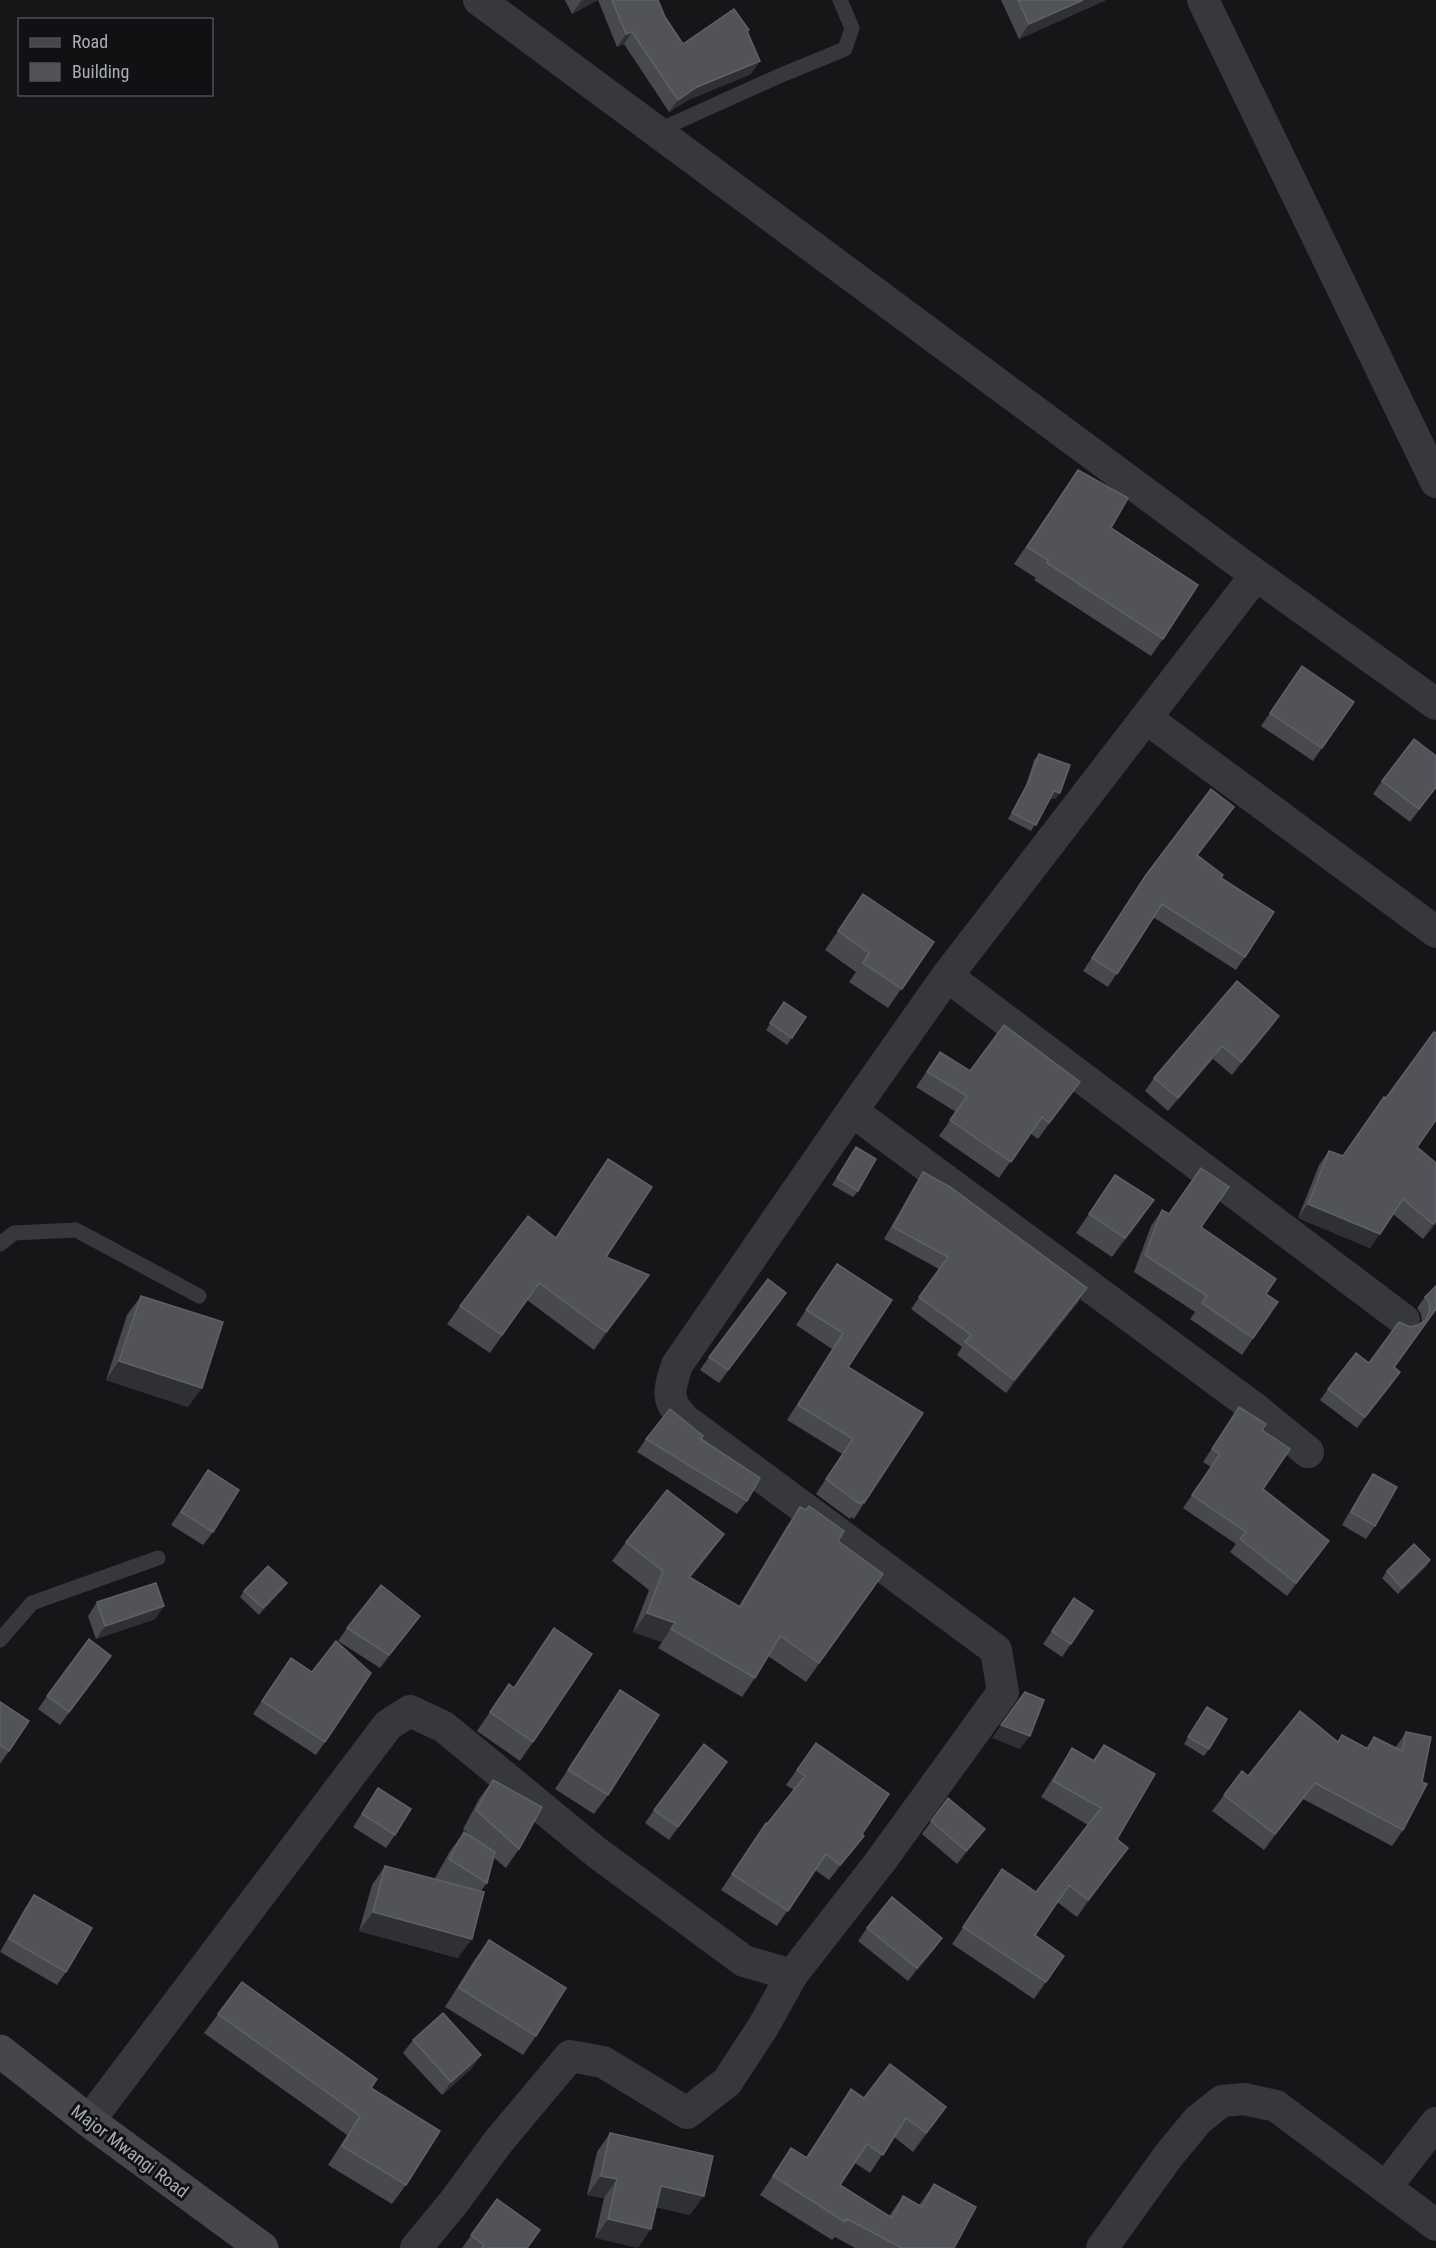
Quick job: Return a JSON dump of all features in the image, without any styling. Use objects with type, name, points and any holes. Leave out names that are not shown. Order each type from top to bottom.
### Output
[{"type":"street","points":[[479,0],[1256,575],[1436,704]]},
{"type":"street","points":[[1203,0],[1436,482]]},
{"type":"street","points":[[416,2248],[454,2202],[498,2142],[570,2056],[603,2062],[687,2113],[727,2082],[792,1975],[880,1862],[1004,1692],[996,1650],[695,1427],[673,1407],[669,1388],[677,1365],[947,976],[1256,575]]},
{"type":"street","points":[[1146,718],[1436,932]]},
{"type":"street","points":[[947,976],[1404,1320]]},
{"type":"street","points":[[852,1111],[1252,1407],[1308,1452]]},
{"type":"street","points":[[89,2121],[388,1725],[410,1711],[444,1727],[596,1852],[744,1961],[792,1975]]},
{"type":"street","name":"Major Mwangi Road","points":[[0,2051],[89,2121],[262,2248]]},
{"type":"street","points":[[1101,2248],[1169,2155],[1198,2120],[1222,2101],[1244,2099],[1276,2106],[1436,2225]]},
{"type":"street","points":[[1386,2187],[1436,2122]]},
{"type":"lane","points":[[657,131],[778,76],[845,49],[852,28],[840,0]]},
{"type":"lane","points":[[0,1245],[14,1233],[76,1230],[199,1296]]},
{"type":"lane","points":[[0,1640],[32,1603],[158,1558]]},
{"type":"building","points":[[612,0],[658,0],[665,17],[683,44],[734,9],[749,30],[747,31],[760,61],[697,87],[678,100],[632,32],[626,34]]},
{"type":"building","points":[[1018,0],[1083,0],[1029,24]]},
{"type":"building","points":[[1078,470],[1128,498],[1111,528],[1198,585],[1163,639],[1047,563],[1048,560],[1027,547]]},
{"type":"building","points":[[1302,666],[1354,702],[1322,748],[1270,713]]},
{"type":"building","points":[[1414,739],[1436,756],[1436,787],[1419,809],[1382,781]]},
{"type":"building","points":[[1039,754],[1070,765],[1060,793],[1054,791],[1036,825],[1012,813],[1029,781]]},
{"type":"building","points":[[1211,789],[1234,807],[1197,855],[1223,875],[1221,878],[1274,912],[1245,957],[1162,904],[1117,974],[1092,958],[1146,875]]},
{"type":"building","points":[[863,894],[934,942],[902,989],[863,963],[869,953],[838,931]]},
{"type":"building","points":[[1237,981],[1279,1016],[1241,1062],[1222,1046],[1178,1098],[1154,1078]]},
{"type":"building","points":[[784,1002],[806,1017],[792,1038],[770,1023]]},
{"type":"building","points":[[1004,1025],[1080,1082],[1049,1123],[1042,1117],[1011,1162],[950,1120],[967,1096],[927,1072],[940,1052],[970,1071]]},
{"type":"building","points":[[1434,1032],[1436,1033],[1436,1120],[1417,1147],[1436,1163],[1436,1221],[1433,1224],[1403,1199],[1380,1234],[1308,1204],[1329,1151],[1343,1156],[1384,1097],[1386,1098]]},
{"type":"building","points":[[856,1147],[876,1159],[858,1191],[837,1178]]},
{"type":"building","points":[[608,1159],[652,1187],[606,1257],[649,1275],[606,1332],[539,1283],[502,1335],[460,1306],[528,1216],[556,1238]]},
{"type":"building","points":[[1201,1168],[1229,1187],[1201,1227],[1276,1279],[1266,1294],[1278,1302],[1253,1338],[1202,1303],[1207,1296],[1145,1255],[1162,1210],[1169,1214]]},
{"type":"building","points":[[923,1172],[950,1187],[1087,1288],[1014,1380],[965,1342],[971,1335],[919,1297],[948,1257],[893,1227]]},
{"type":"building","points":[[1115,1175],[1154,1200],[1125,1238],[1089,1214]]},
{"type":"building","points":[[837,1264],[892,1300],[848,1367],[923,1413],[864,1503],[860,1504],[826,1479],[853,1439],[798,1405],[843,1333],[806,1310]]},
{"type":"building","points":[[768,1279],[786,1293],[728,1370],[709,1357]]},
{"type":"building","points":[[1436,1286],[1436,1309],[1394,1367],[1400,1372],[1365,1417],[1328,1389],[1356,1353],[1369,1363],[1399,1322],[1410,1327],[1426,1320],[1430,1310],[1429,1302],[1425,1297]]},
{"type":"building","points":[[141,1296],[223,1322],[202,1388],[119,1361]]},
{"type":"building","points":[[1239,1407],[1266,1424],[1262,1430],[1290,1449],[1263,1489],[1329,1541],[1296,1583],[1240,1539],[1246,1532],[1192,1495],[1220,1454],[1212,1449]]},
{"type":"building","points":[[670,1409],[703,1436],[701,1439],[760,1478],[747,1501],[646,1439]]},
{"type":"building","points":[[208,1470],[239,1490],[213,1532],[181,1512]]},
{"type":"building","points":[[1373,1474],[1397,1487],[1375,1526],[1351,1512]]},
{"type":"building","points":[[667,1490],[724,1534],[689,1577],[740,1607],[800,1507],[806,1510],[809,1506],[844,1531],[838,1541],[883,1574],[819,1663],[780,1636],[755,1678],[671,1629],[675,1623],[647,1613],[663,1571],[626,1542]]},
{"type":"building","points":[[1414,1544],[1430,1560],[1402,1588],[1387,1571]]},
{"type":"building","points":[[268,1566],[287,1583],[263,1608],[244,1591]]},
{"type":"building","points":[[156,1583],[164,1606],[105,1626],[97,1602]]},
{"type":"building","points":[[381,1585],[420,1616],[389,1655],[347,1628]]},
{"type":"building","points":[[1074,1598],[1093,1611],[1071,1644],[1052,1631]]},
{"type":"building","points":[[554,1628],[592,1654],[533,1742],[490,1712],[509,1684],[514,1688]]},
{"type":"building","points":[[89,1639],[111,1656],[69,1712],[47,1696]]},
{"type":"building","points":[[336,1641],[371,1673],[325,1742],[262,1701],[291,1658],[312,1672]]},
{"type":"building","points":[[620,1690],[659,1715],[608,1795],[568,1770]]},
{"type":"building","points":[[1025,1692],[1044,1700],[1030,1736],[1001,1725]]},
{"type":"building","points":[[0,1702],[29,1721],[9,1751],[0,1745]]},
{"type":"building","points":[[1207,1707],[1227,1719],[1209,1749],[1188,1737]]},
{"type":"building","points":[[1300,1711],[1338,1742],[1342,1735],[1368,1749],[1374,1737],[1402,1751],[1406,1732],[1431,1737],[1422,1782],[1427,1784],[1403,1830],[1315,1783],[1275,1834],[1224,1795],[1242,1771],[1248,1776]]},
{"type":"building","points":[[816,1743],[889,1794],[862,1834],[864,1836],[840,1865],[826,1854],[788,1911],[732,1874],[766,1823],[805,1776],[797,1770]]},
{"type":"building","points":[[704,1744],[727,1762],[678,1827],[654,1810]]},
{"type":"building","points":[[1104,1745],[1155,1774],[1117,1839],[1128,1848],[1088,1900],[1069,1885],[1035,1935],[1064,1956],[1046,1982],[963,1927],[1002,1869],[1036,1892],[1101,1808],[1053,1781],[1072,1748],[1094,1761]]},
{"type":"building","points":[[493,1780],[542,1807],[519,1849],[476,1810]]},
{"type":"building","points":[[378,1788],[411,1809],[395,1835],[362,1814]]},
{"type":"building","points":[[948,1798],[985,1829],[966,1851],[931,1821]]},
{"type":"building","points":[[464,1832],[495,1852],[487,1883],[449,1859]]},
{"type":"building","points":[[385,1866],[484,1892],[472,1939],[373,1912]]},
{"type":"building","points":[[34,1895],[92,1928],[66,1972],[9,1939]]},
{"type":"building","points":[[892,1897],[942,1938],[917,1968],[867,1928]]},
{"type":"building","points":[[489,1940],[566,1988],[536,2036],[459,1988]]},
{"type":"building","points":[[242,1982],[377,2079],[371,2088],[440,2131],[406,2185],[342,2146],[360,2116],[218,2014]]},
{"type":"building","points":[[443,2013],[481,2055],[451,2082],[413,2040]]},
{"type":"building","points":[[890,2064],[946,2107],[926,2133],[906,2118],[883,2155],[867,2144],[840,2185],[892,2218],[903,2196],[922,2207],[934,2184],[976,2207],[954,2248],[902,2248],[847,2219],[845,2222],[773,2176],[791,2148],[807,2158],[851,2089],[864,2098]]},
{"type":"building","points":[[610,2133],[713,2156],[704,2196],[661,2186],[651,2229],[608,2219],[617,2179],[601,2176]]},
{"type":"building","points":[[497,2199],[540,2230],[527,2248],[482,2248],[484,2245],[471,2235]]}]
